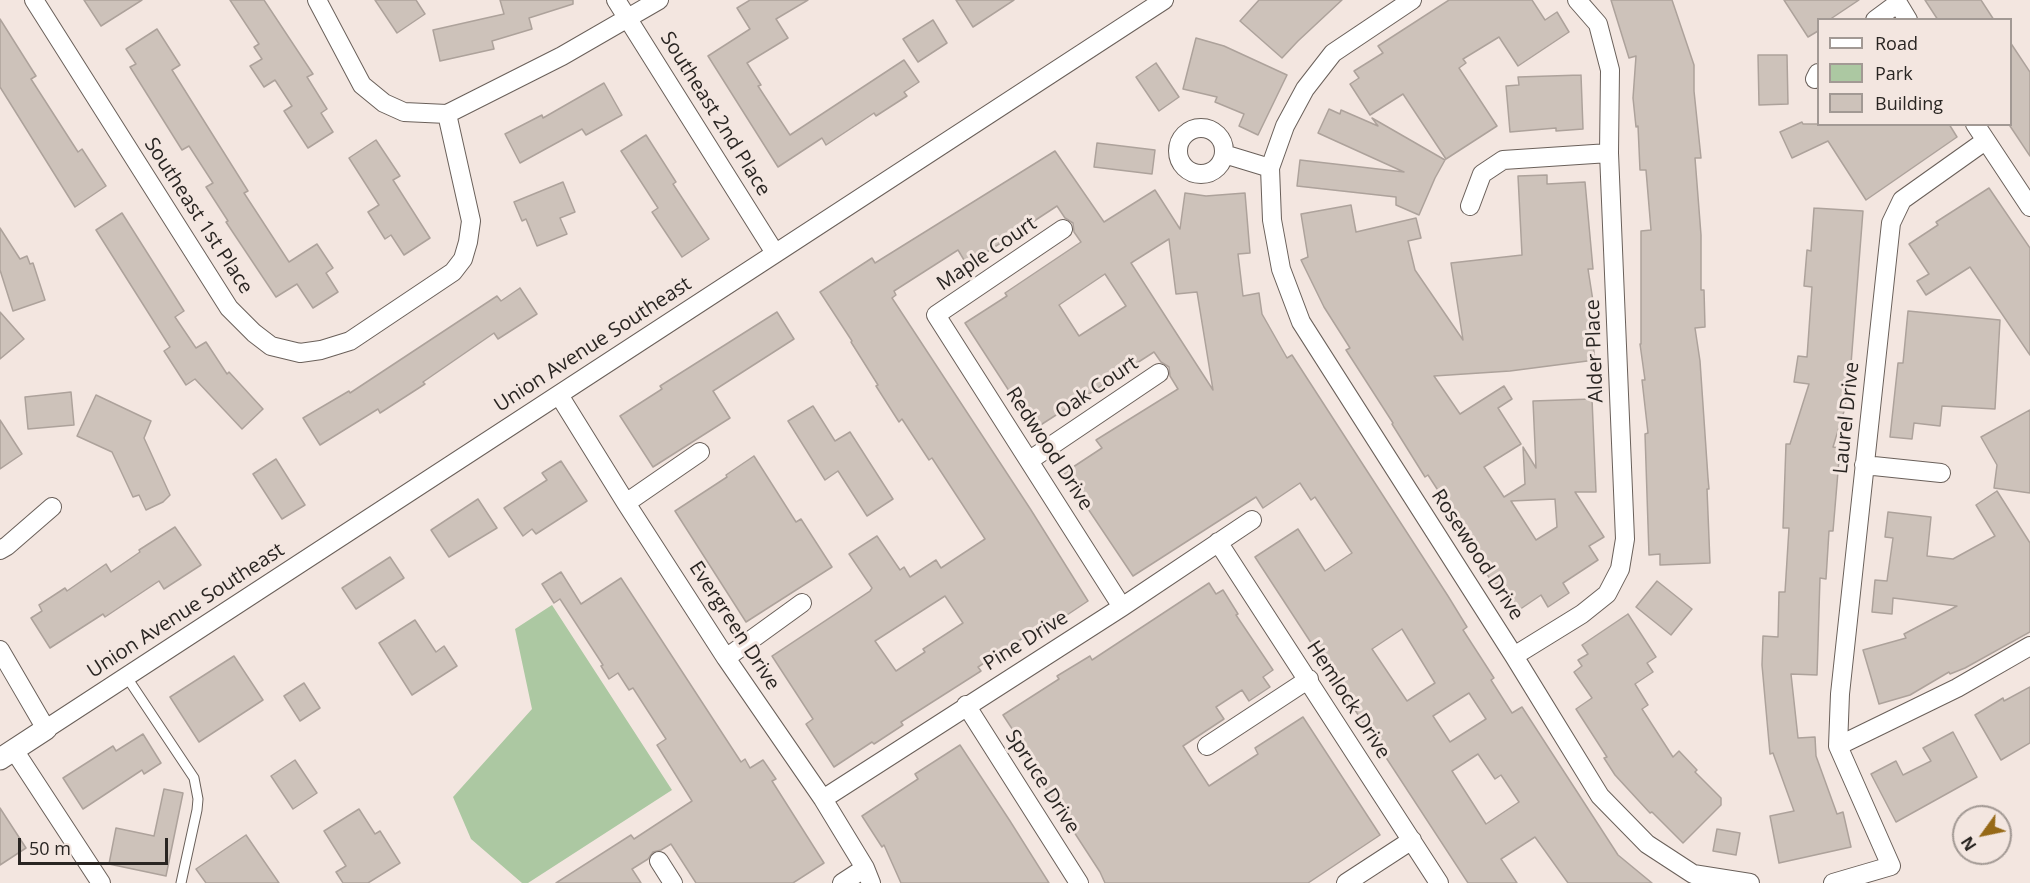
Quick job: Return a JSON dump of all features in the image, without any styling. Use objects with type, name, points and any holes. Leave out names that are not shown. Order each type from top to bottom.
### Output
[{"type":"street","name":"Southeast 1st Place","points":[[34,0],[229,308],[271,346],[300,353],[321,350],[350,341],[453,272],[463,259],[471,221],[447,114]]},
{"type":"street","points":[[317,0],[362,85],[384,103],[404,112],[447,114],[562,56],[659,0]]},
{"type":"street","name":"Southeast 2nd Place","points":[[616,0],[775,253]]},
{"type":"street","name":"Union Avenue Southeast","points":[[46,729],[1164,0]]},
{"type":"street","points":[[1224,154],[1270,168],[1285,126],[1305,89],[1333,53],[1412,0]]},
{"type":"street","name":"Alder Place","points":[[1514,656],[1582,614],[1608,594],[1620,569],[1625,539],[1609,153],[1610,70],[1598,24],[1577,0]]},
{"type":"street","points":[[1877,18],[1897,2],[1907,18]]},
{"type":"street","points":[[1976,126],[2030,207]]},
{"type":"street","name":"Laurel Drive","points":[[1838,746],[1840,694],[1891,223],[1902,200],[1985,141]]},
{"type":"street","points":[[1470,206],[1482,174],[1503,160],[1609,153]]},
{"type":"street","name":"Rosewood Drive","points":[[1270,168],[1272,220],[1281,269],[1301,322],[1514,656],[1600,796],[1647,844],[1693,874],[1750,883]]},
{"type":"street","name":"Maple Court","points":[[936,315],[1063,229]]},
{"type":"street","name":"Redwood Drive","points":[[936,315],[1122,608]]},
{"type":"street","name":"Oak Court","points":[[1030,460],[1159,373]]},
{"type":"street","name":"Evergreen Drive","points":[[559,394],[626,503],[726,657],[823,799],[868,876]]},
{"type":"street","points":[[626,503],[700,452]]},
{"type":"street","points":[[1864,465],[1941,473]]},
{"type":"street","points":[[0,550],[52,507]]},
{"type":"street","name":"Pine Drive","points":[[823,799],[966,705],[1122,608],[1252,520]]},
{"type":"street","name":"Hemlock Drive","points":[[1218,542],[1440,883]]},
{"type":"street","points":[[726,657],[802,603]]},
{"type":"street","points":[[1833,883],[1892,866],[1838,746],[1957,688],[2030,646]]},
{"type":"street","points":[[0,650],[46,729],[7,755],[101,883]]},
{"type":"street","points":[[1207,746],[1309,679]]},
{"type":"street","name":"Spruce Drive","points":[[966,705],[1079,883]]},
{"type":"street","points":[[1346,883],[1412,840]]},
{"type":"street","points":[[659,861],[673,883]]},
{"type":"street","points":[[842,883],[868,876]]},
{"type":"lane","points":[[126,676],[194,778],[198,799],[197,810],[181,883]]},
{"type":"green space","points":[[552,605],[672,790],[528,883],[522,883],[471,839],[453,797],[532,709],[515,629]]},
{"type":"building","points":[[84,0],[142,0],[101,26]]},
{"type":"building","points":[[230,0],[264,0],[313,74],[307,77],[327,109],[321,113],[333,132],[308,148],[284,111],[292,106],[275,80],[264,87],[250,66],[262,59],[254,47],[259,44]]},
{"type":"building","points":[[375,0],[416,0],[425,14],[397,33]]},
{"type":"building","points":[[500,0],[573,0],[573,4],[529,18],[532,29],[492,41],[494,49],[440,61],[433,30],[504,14]]},
{"type":"building","points":[[750,0],[808,0],[776,19],[788,38],[747,63],[761,85],[758,86],[790,135],[904,60],[919,82],[904,92],[907,96],[876,116],[874,113],[826,145],[822,138],[778,167],[708,56],[750,29],[737,8]]},
{"type":"building","points":[[956,0],[1014,0],[973,27]]},
{"type":"building","points":[[1259,0],[1342,0],[1282,58],[1240,21]]},
{"type":"building","points":[[1449,0],[1532,0],[1545,20],[1557,12],[1569,32],[1518,66],[1499,37],[1463,59],[1466,63],[1459,68],[1497,126],[1446,159],[1403,94],[1370,115],[1350,84],[1359,78],[1354,71],[1383,53],[1378,46]]},
{"type":"building","points":[[1611,0],[1672,0],[1694,65],[1694,91],[1701,158],[1695,158],[1701,235],[1701,290],[1704,290],[1705,327],[1695,328],[1700,361],[1709,489],[1707,489],[1710,563],[1660,565],[1660,554],[1649,555],[1645,434],[1648,433],[1640,344],[1641,231],[1651,230],[1646,170],[1640,170],[1638,126],[1636,127],[1633,98],[1636,56],[1629,58]]},
{"type":"building","points":[[1784,0],[1859,0],[1832,18],[1817,18],[1817,32],[1808,37]]},
{"type":"building","points":[[1925,0],[1981,0],[1993,18],[1937,18]]},
{"type":"building","points":[[0,19],[36,76],[31,79],[78,152],[82,149],[106,186],[75,207],[0,87]]},
{"type":"building","points":[[933,20],[947,43],[918,62],[903,39]]},
{"type":"building","points":[[157,29],[180,65],[172,70],[248,191],[244,193],[289,262],[317,244],[333,268],[326,273],[338,292],[313,308],[297,284],[276,297],[226,222],[228,221],[206,187],[213,183],[189,146],[182,150],[130,67],[136,64],[126,49]]},
{"type":"building","points":[[1196,38],[1224,46],[1287,75],[1258,135],[1239,126],[1244,114],[1215,102],[1217,97],[1183,89]]},
{"type":"building","points":[[2012,45],[2030,72],[2030,156],[2010,126],[2012,126]]},
{"type":"building","points":[[1758,55],[1787,55],[1788,104],[1759,105]]},
{"type":"building","points":[[1156,63],[1179,97],[1159,111],[1136,77]]},
{"type":"building","points":[[1581,75],[1583,129],[1556,131],[1556,128],[1510,132],[1506,86],[1519,85],[1518,77]]},
{"type":"building","points":[[604,83],[622,115],[586,135],[582,129],[520,163],[505,134],[542,115],[543,118]]},
{"type":"building","points":[[1329,109],[1340,114],[1341,110],[1378,126],[1372,118],[1445,160],[1419,215],[1396,205],[1396,197],[1297,186],[1300,160],[1404,172],[1318,133]]},
{"type":"building","points":[[1802,122],[1803,124],[1817,124],[1817,126],[1950,126],[1957,137],[1866,200],[1828,141],[1792,158],[1780,132]]},
{"type":"building","points":[[646,135],[676,182],[673,184],[709,239],[682,257],[652,212],[658,208],[621,151]]},
{"type":"building","points":[[376,140],[400,176],[393,180],[430,238],[404,255],[391,235],[385,239],[368,212],[379,205],[349,158]]},
{"type":"building","points":[[1097,143],[1155,150],[1152,174],[1094,167]]},
{"type":"building","points":[[1055,151],[1104,222],[1155,190],[1180,229],[1185,193],[1206,196],[1245,193],[1250,253],[1238,254],[1243,296],[1259,293],[1262,314],[1287,358],[1292,355],[1448,596],[1467,627],[1463,630],[1494,678],[1491,680],[1512,713],[1522,707],[1618,855],[1652,883],[1568,883],[1535,837],[1501,859],[1517,883],[1468,883],[1255,557],[1298,529],[1325,571],[1352,553],[1315,497],[1311,500],[1300,483],[1263,508],[1256,497],[1133,576],[1064,473],[1102,448],[1096,440],[1178,389],[1170,376],[1169,367],[1161,362],[1154,352],[1039,426],[1029,410],[1024,414],[965,323],[1007,296],[1005,293],[1081,242],[1074,232],[1073,223],[1065,218],[1057,206],[967,265],[958,250],[894,291],[896,295],[892,298],[1088,601],[1043,631],[1040,627],[978,667],[981,671],[901,722],[903,725],[874,744],[872,742],[834,767],[806,724],[813,719],[772,656],[870,591],[872,588],[849,554],[877,536],[900,570],[904,567],[910,577],[936,560],[941,568],[985,539],[932,458],[929,460],[902,419],[899,422],[876,386],[878,385],[852,341],[820,292],[872,258],[875,263]],"holes":[[[1169,239],[1176,294],[1197,292],[1213,390],[1131,263]],[[1105,274],[1126,306],[1079,336],[1059,305]],[[945,596],[963,623],[923,649],[925,652],[896,671],[875,641]],[[1402,629],[1435,683],[1407,701],[1372,649]],[[1469,693],[1486,719],[1450,742],[1433,716]],[[1478,754],[1495,779],[1501,775],[1519,802],[1486,824],[1452,771]]]},
{"type":"building","points":[[1547,175],[1547,184],[1585,182],[1593,269],[1588,269],[1593,301],[1588,302],[1595,360],[1510,371],[1434,376],[1460,414],[1504,386],[1512,399],[1498,408],[1521,444],[1484,467],[1504,497],[1525,484],[1523,447],[1536,468],[1533,401],[1592,399],[1596,492],[1575,492],[1604,537],[1589,546],[1598,560],[1563,583],[1569,593],[1548,607],[1541,595],[1516,612],[1497,583],[1494,585],[1456,528],[1461,526],[1428,475],[1425,477],[1346,350],[1350,348],[1324,307],[1301,260],[1308,257],[1301,214],[1351,205],[1356,232],[1416,218],[1421,238],[1408,241],[1415,270],[1463,340],[1451,263],[1522,255],[1518,176]],"holes":[[[1555,499],[1557,527],[1536,540],[1511,501]]]},
{"type":"building","points":[[563,182],[575,212],[560,218],[567,234],[537,246],[526,219],[522,221],[514,202]]},
{"type":"building","points":[[1989,188],[2030,248],[2030,355],[1970,267],[1926,295],[1917,281],[1929,274],[1909,244],[1938,225],[1936,222]]},
{"type":"building","points":[[1814,208],[1863,211],[1851,364],[1845,408],[1833,447],[1840,448],[1833,531],[1829,531],[1826,579],[1820,578],[1817,675],[1791,674],[1798,738],[1815,737],[1816,756],[1837,814],[1843,812],[1851,847],[1779,863],[1770,816],[1794,811],[1773,753],[1770,754],[1762,665],[1763,636],[1778,637],[1779,592],[1785,592],[1789,528],[1783,528],[1786,444],[1790,444],[1809,384],[1794,382],[1798,356],[1807,357],[1812,287],[1804,286],[1807,250],[1811,251]]},
{"type":"building","points":[[122,213],[184,311],[175,317],[196,348],[206,342],[227,374],[229,372],[263,409],[242,429],[195,379],[186,385],[164,351],[170,347],[96,230]]},
{"type":"building","points":[[0,228],[20,259],[27,256],[30,264],[33,263],[45,300],[13,311],[0,270]]},
{"type":"building","points":[[520,288],[537,314],[498,339],[494,333],[423,382],[425,384],[380,413],[378,409],[320,445],[303,418],[349,391],[350,393],[497,296],[501,301]]},
{"type":"building","points":[[1908,311],[2000,320],[1995,409],[1942,406],[1940,426],[1914,423],[1912,439],[1890,437],[1898,363],[1903,363]]},
{"type":"building","points":[[0,312],[24,339],[0,359]]},
{"type":"building","points":[[777,312],[794,339],[713,391],[730,418],[653,467],[620,416],[662,389],[660,386]]},
{"type":"building","points":[[71,392],[74,425],[28,429],[25,397]]},
{"type":"building","points":[[96,395],[151,421],[144,438],[170,495],[163,502],[146,510],[139,495],[133,497],[112,452],[77,436]]},
{"type":"building","points":[[813,406],[835,441],[850,432],[893,499],[867,516],[838,471],[825,480],[788,421]]},
{"type":"building","points":[[2030,410],[2030,493],[1994,488],[1997,465],[1981,437]]},
{"type":"building","points":[[0,420],[22,454],[0,469]]},
{"type":"building","points":[[754,456],[796,522],[801,519],[832,567],[746,622],[675,511],[727,477],[726,475]]},
{"type":"building","points":[[276,459],[305,505],[282,519],[253,474]]},
{"type":"building","points":[[561,461],[587,501],[536,534],[532,529],[523,536],[504,508],[547,480],[542,473]]},
{"type":"building","points":[[1997,491],[2030,543],[2030,632],[1965,668],[1950,674],[1949,672],[1910,695],[1879,704],[1863,650],[1906,638],[1904,634],[1957,606],[1893,598],[1892,614],[1872,612],[1875,580],[1887,581],[1893,538],[1885,537],[1888,512],[1931,517],[1927,556],[1953,559],[1995,536],[1976,505]]},
{"type":"building","points":[[478,499],[497,528],[449,557],[431,530]]},
{"type":"building","points":[[175,527],[201,565],[164,589],[159,581],[105,617],[103,614],[50,648],[31,618],[42,611],[39,605],[65,588],[67,591],[106,564],[111,572],[140,552],[139,550]]},
{"type":"building","points":[[390,557],[404,578],[356,609],[342,588]]},
{"type":"building","points":[[561,572],[581,604],[621,578],[741,762],[745,759],[750,768],[763,760],[776,779],[772,781],[824,863],[793,883],[696,883],[671,844],[653,852],[648,859],[632,869],[641,883],[556,883],[631,835],[634,839],[692,801],[657,745],[666,739],[633,688],[629,690],[618,673],[609,679],[601,666],[603,665],[560,599],[554,603],[542,584]]},
{"type":"building","points":[[1657,581],[1692,609],[1671,635],[1636,607]]},
{"type":"building","points":[[1209,583],[1216,594],[1223,590],[1238,614],[1236,615],[1273,670],[1263,677],[1270,687],[1249,701],[1242,690],[1216,707],[1224,719],[1183,746],[1209,786],[1258,754],[1255,748],[1303,717],[1380,835],[1308,883],[1105,883],[1024,755],[1028,753],[1003,715],[1059,679],[1057,676],[1090,656],[1092,660]]},
{"type":"building","points":[[1628,614],[1656,657],[1647,663],[1653,672],[1635,684],[1648,705],[1642,709],[1673,757],[1679,751],[1697,770],[1695,772],[1721,798],[1721,805],[1683,843],[1652,812],[1650,813],[1615,775],[1604,758],[1607,757],[1576,709],[1592,698],[1574,672],[1582,666],[1578,660],[1588,654],[1582,645]]},
{"type":"building","points":[[415,620],[436,652],[444,646],[457,666],[412,695],[379,643]]},
{"type":"building","points":[[234,656],[263,700],[199,742],[170,697]]},
{"type":"building","points":[[304,683],[320,708],[300,721],[284,696]]},
{"type":"building","points":[[2030,687],[2030,743],[2001,760],[1975,715],[2003,698],[2004,701]]},
{"type":"building","points":[[1953,732],[1977,777],[1896,822],[1871,774],[1896,761],[1903,775],[1931,761],[1923,748]]},
{"type":"building","points":[[143,734],[161,763],[144,774],[142,770],[83,809],[63,778],[113,746],[116,751]]},
{"type":"building","points":[[960,745],[1049,883],[901,883],[884,845],[882,847],[862,816],[918,779],[915,774]]},
{"type":"building","points":[[295,760],[317,793],[293,809],[271,776]]},
{"type":"building","points":[[164,789],[183,793],[166,876],[109,864],[116,828],[154,836]]},
{"type":"building","points":[[0,808],[26,848],[0,865]]},
{"type":"building","points":[[359,809],[375,834],[380,831],[400,863],[368,883],[343,883],[336,872],[346,866],[324,831]]},
{"type":"building","points":[[1717,829],[1740,833],[1736,855],[1713,851]]},
{"type":"building","points":[[246,835],[279,883],[206,883],[196,869]]}]
